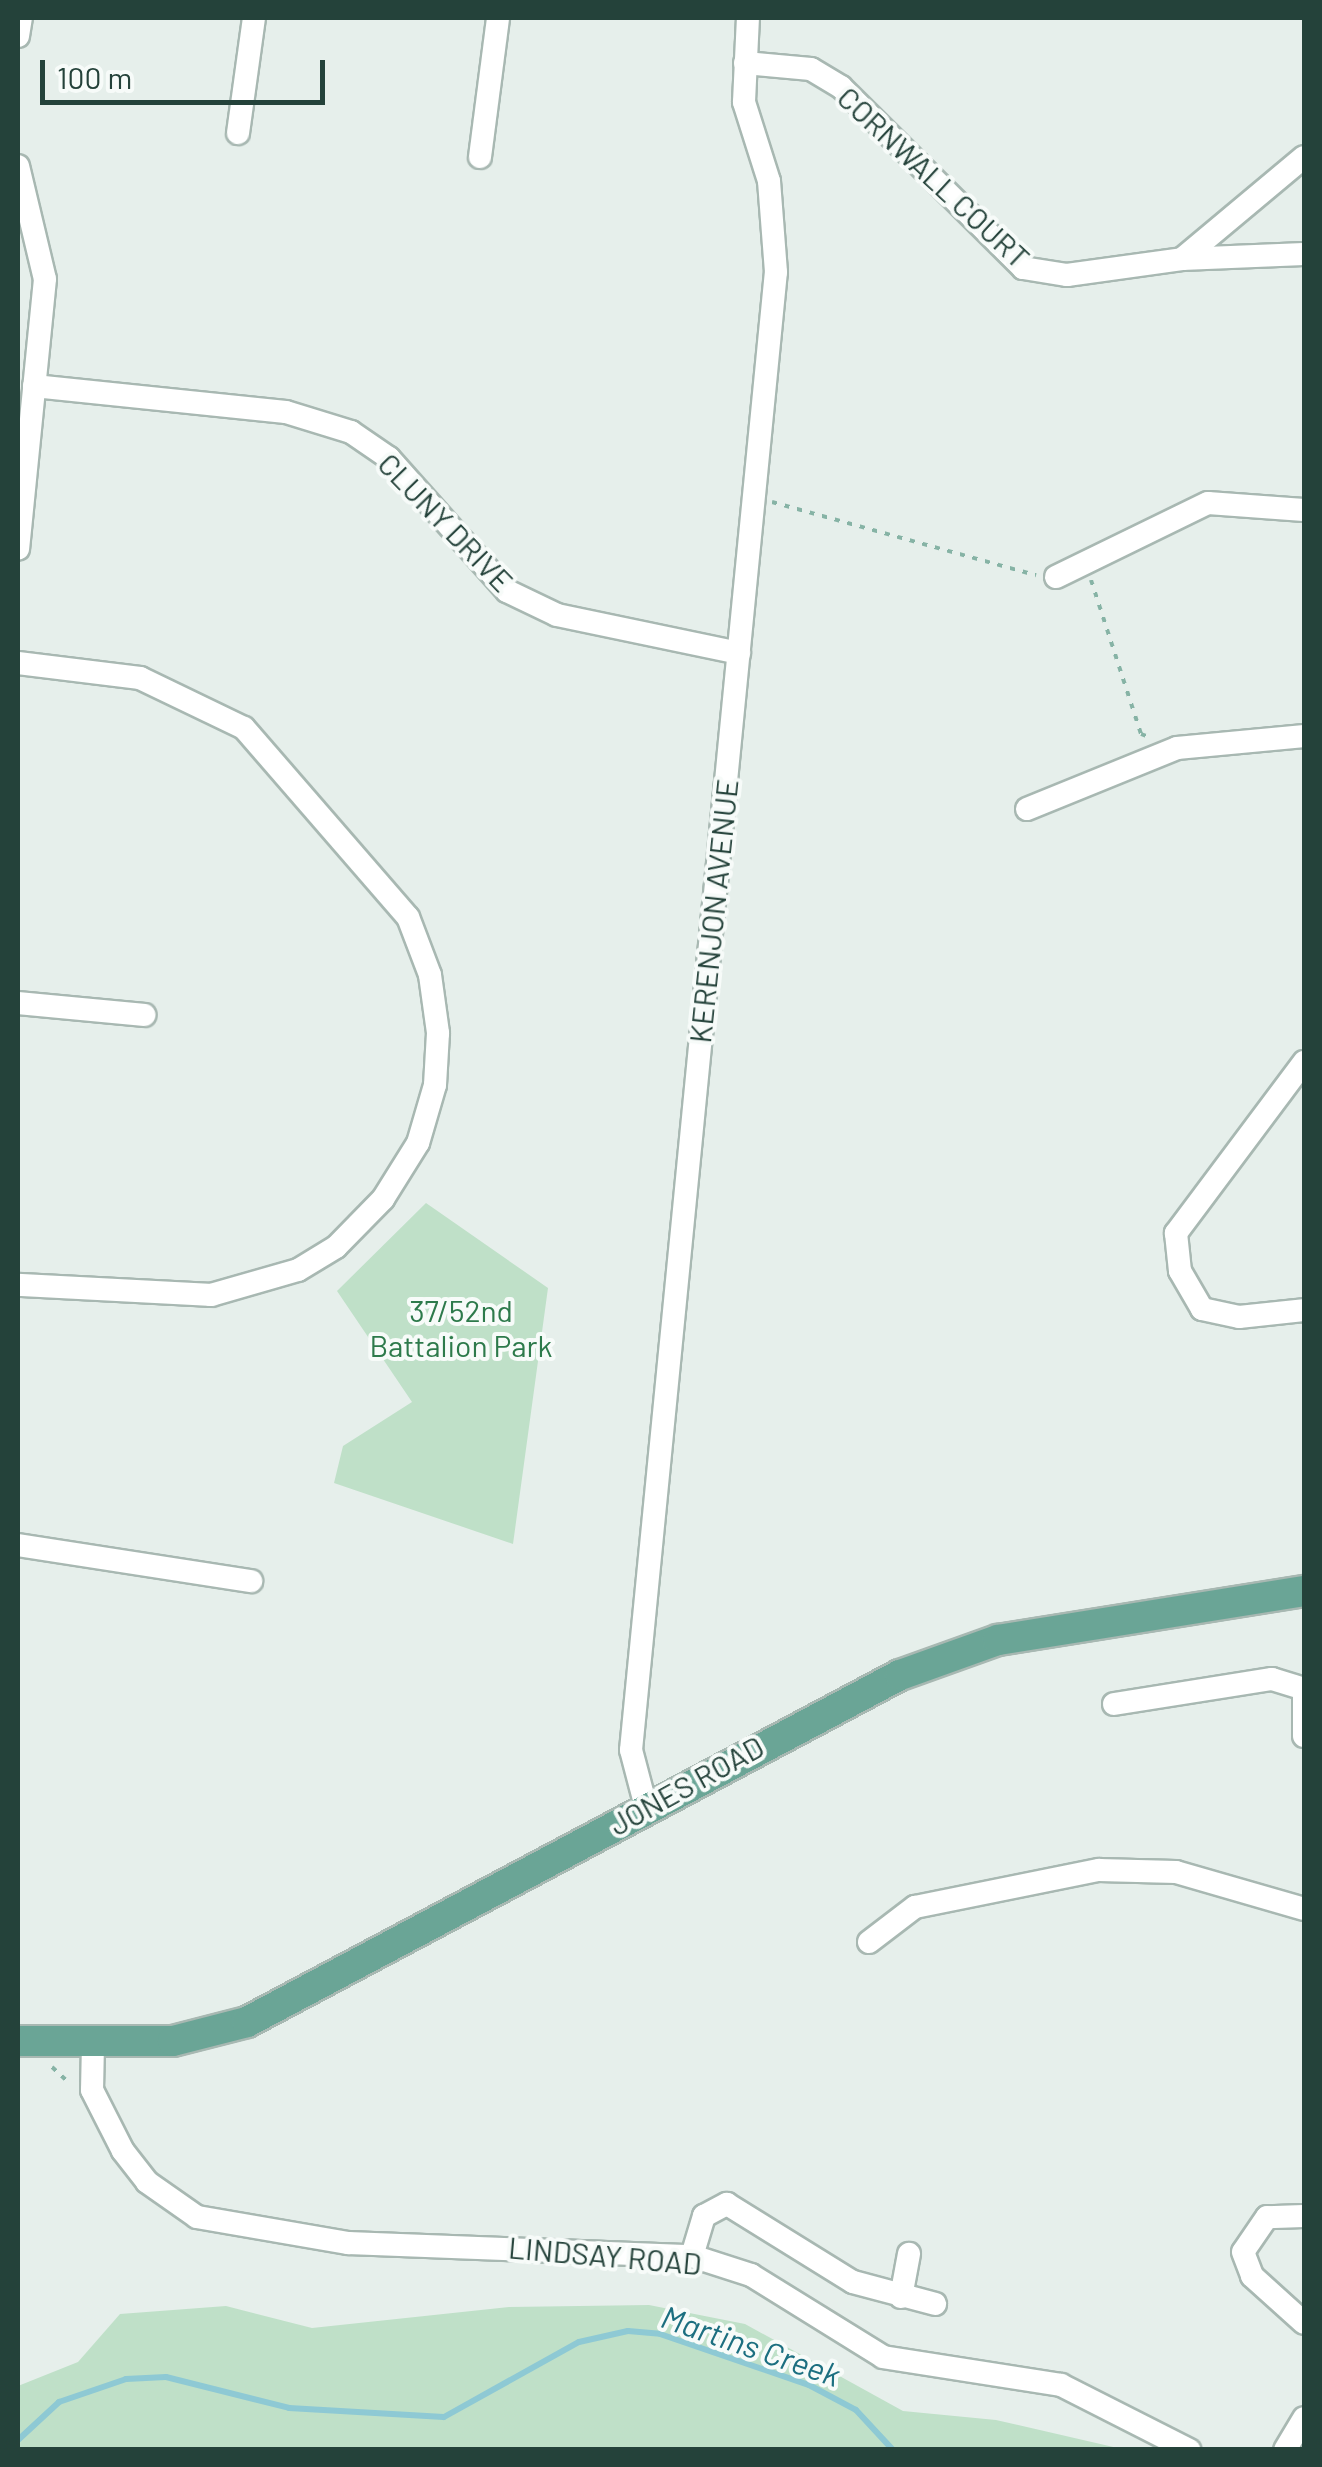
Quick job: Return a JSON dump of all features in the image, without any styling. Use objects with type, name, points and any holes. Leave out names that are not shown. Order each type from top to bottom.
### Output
[{"type":"main road","name":"JONES ROAD","points":[[18,2041],[173,2041],[274,2011],[828,1707],[998,1640],[1304,1591]]},
{"type":"main road","name":"JONES ROAD","points":[[18,2020],[93,2043]]},
{"type":"street","points":[[18,36],[21,18]]},
{"type":"street","points":[[238,133],[254,18]]},
{"type":"street","points":[[480,157],[498,18]]},
{"type":"street","name":"KERENJON AVENUE","points":[[646,1807],[631,1750],[776,272],[769,180],[744,102],[748,18]]},
{"type":"street","name":"CORNWALL COURT","points":[[745,62],[810,69],[841,87],[1022,268],[1067,276],[1182,259],[1304,254]]},
{"type":"street","points":[[1182,259],[1304,157]]},
{"type":"street","points":[[18,166],[22,197],[45,279],[18,549]]},
{"type":"street","name":"CLUNY DRIVE","points":[[34,386],[286,412],[351,432],[389,458],[508,590],[557,615],[738,653]]},
{"type":"street","points":[[1056,577],[1208,502],[1304,510]]},
{"type":"street","points":[[18,662],[140,678],[244,728],[408,917],[430,975],[438,1033],[436,1085],[418,1143],[383,1200],[336,1246],[298,1270],[262,1286],[180,1297],[18,1285]]},
{"type":"street","points":[[1028,809],[1177,748],[1304,736]]},
{"type":"street","points":[[18,1003],[144,1015]]},
{"type":"street","points":[[1304,1062],[1176,1232],[1180,1271],[1202,1310],[1238,1317],[1304,1310]]},
{"type":"street","points":[[18,1546],[251,1581]]},
{"type":"street","points":[[1114,1704],[1272,1679],[1304,1692],[1304,1736]]},
{"type":"street","points":[[868,1942],[916,1907],[1099,1870],[1176,1872],[1304,1909]]},
{"type":"street","points":[[92,2090],[93,2043]]},
{"type":"street","name":"LINDSAY ROAD","points":[[92,2090],[146,2182],[197,2217],[348,2243],[692,2256],[751,2275],[883,2357],[1061,2385],[1189,2450]]},
{"type":"street","points":[[692,2256],[704,2216],[727,2204],[853,2282],[935,2304]]},
{"type":"street","points":[[1304,2216],[1267,2217],[1244,2252],[1252,2276],[1304,2322]]},
{"type":"street","points":[[901,2297],[909,2254]]},
{"type":"street","points":[[1285,2450],[1304,2418]]},
{"type":"path","points":[[754,498],[884,528],[1013,573],[1056,577]]},
{"type":"path","points":[[1086,562],[1142,734],[1177,748]]},
{"type":"path","points":[[44,2065],[77,2092],[92,2090]]},
{"type":"green space","name":"37/52nd Battalion Park","points":[[426,1203],[548,1288],[513,1544],[334,1483],[343,1446],[412,1402],[337,1291]]},
{"type":"green space","points":[[649,2305],[745,2324],[903,2411],[996,2420],[1122,2449],[18,2449],[18,2386],[78,2362],[120,2314],[226,2306],[312,2328],[509,2307]]},
{"type":"waterway","name":"Martins Creek","points":[[18,2440],[59,2402],[126,2379],[166,2377],[289,2408],[444,2417],[579,2342],[628,2331],[660,2334],[809,2385],[856,2410],[893,2450]]}]
